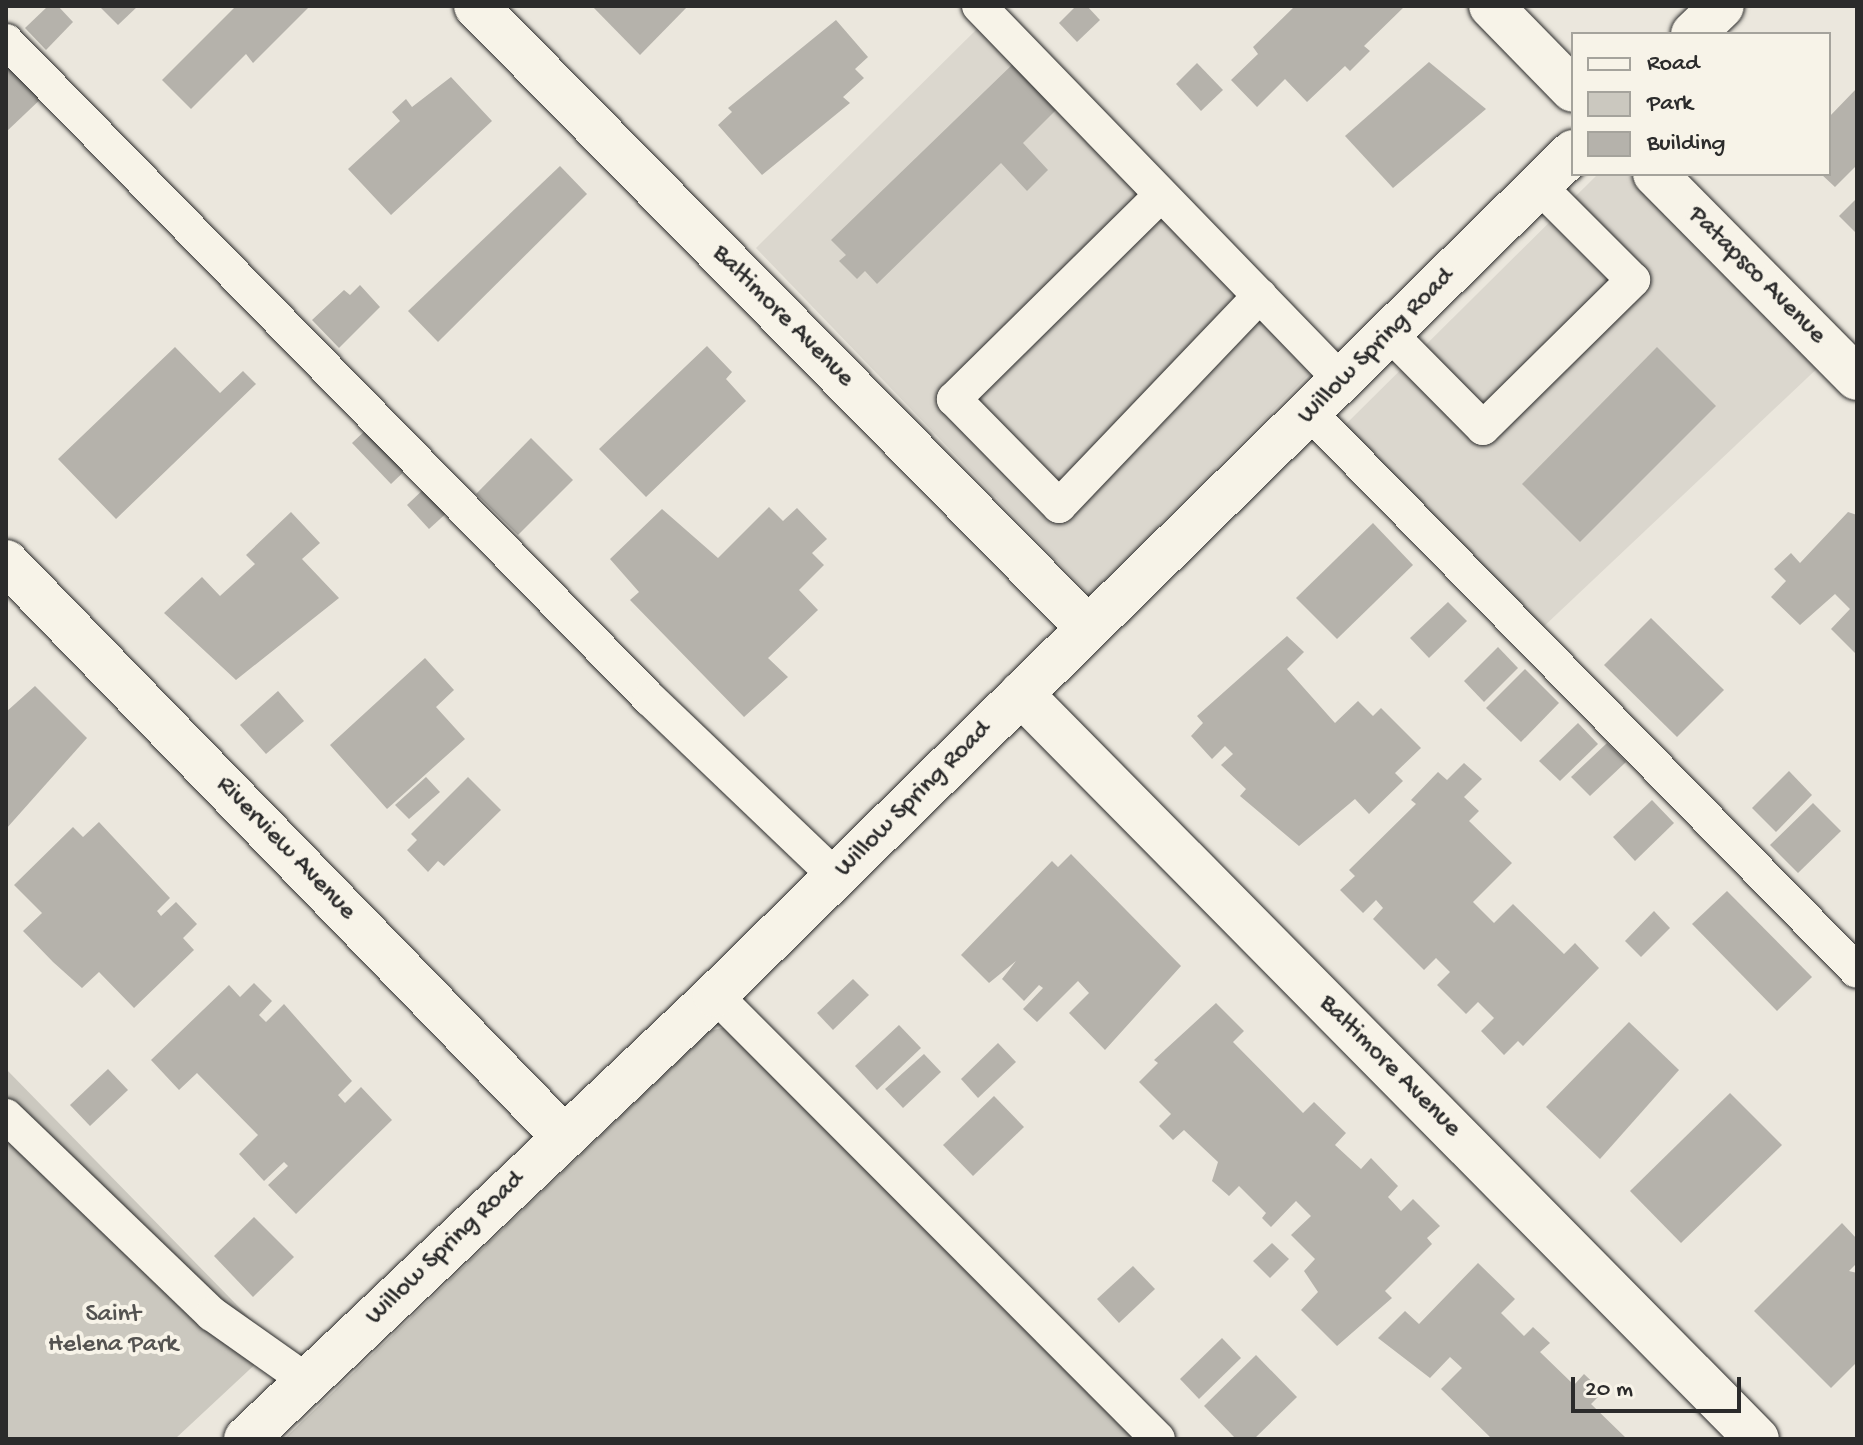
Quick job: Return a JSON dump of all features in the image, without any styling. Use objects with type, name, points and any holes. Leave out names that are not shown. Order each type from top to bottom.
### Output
[{"type":"street","name":"Baltimore Avenue","points":[[476,6],[1088,628]]},
{"type":"street","points":[[1491,6],[1571,88]]},
{"type":"street","points":[[1695,32],[1722,6]]},
{"type":"street","name":"Willow Spring Road","points":[[246,1439],[715,995],[1571,154]]},
{"type":"street","name":"Patapsco Avenue","points":[[1657,176],[1857,378]]},
{"type":"street","name":"Riverview Avenue","points":[[6,562],[564,1137]]},
{"type":"street","name":"Baltimore Avenue","points":[[1021,694],[1757,1439]]},
{"type":"lane","points":[[979,6],[1342,381]]},
{"type":"lane","points":[[6,41],[650,699],[836,877]]},
{"type":"lane","points":[[1390,334],[1483,428],[1633,280],[1539,186]]},
{"type":"lane","points":[[1161,195],[954,399],[1059,506],[1260,296]]},
{"type":"lane","points":[[1310,413],[1857,971]]},
{"type":"lane","points":[[715,995],[1158,1439]]},
{"type":"lane","points":[[6,1116],[212,1314],[307,1381]]},
{"type":"shaded area","points":[[984,22],[1318,365],[1090,595],[756,248]]},
{"type":"shaded area","points":[[1596,176],[1641,176],[1824,362],[1540,630],[1345,425]]},
{"type":"green space","points":[[725,1027],[1139,1439],[284,1439],[710,1031]]},
{"type":"green space","name":"Saint Helena Park","points":[[6,1069],[276,1345],[175,1439],[6,1439]]},
{"type":"building","points":[[48,6],[58,6],[73,22],[46,50],[25,28]]},
{"type":"building","points":[[99,6],[138,6],[118,25]]},
{"type":"building","points":[[236,6],[310,6],[253,63],[246,54],[191,109],[162,80]]},
{"type":"building","points":[[592,6],[688,6],[640,55]]},
{"type":"building","points":[[1076,6],[1087,6],[1100,20],[1077,42],[1059,23]]},
{"type":"building","points":[[1295,6],[1405,6],[1364,46],[1370,51],[1350,71],[1345,66],[1307,102],[1285,79],[1257,107],[1231,80],[1258,54],[1253,47]]},
{"type":"building","points":[[836,20],[868,57],[855,69],[864,78],[843,97],[850,103],[762,175],[718,125],[732,112],[728,108]]},
{"type":"building","points":[[6,53],[46,94],[6,132]]},
{"type":"building","points":[[1016,61],[1060,106],[1023,143],[1048,170],[1027,191],[1001,163],[877,284],[865,271],[857,279],[839,261],[846,255],[831,240]]},
{"type":"building","points":[[1429,62],[1486,109],[1393,188],[1345,136]]},
{"type":"building","points":[[1197,63],[1223,90],[1201,111],[1176,84]]},
{"type":"building","points":[[451,77],[492,121],[391,215],[348,169],[400,121],[392,112],[406,99],[412,107]]},
{"type":"building","points":[[1857,88],[1857,165],[1835,187],[1823,176],[1831,176],[1831,115]]},
{"type":"building","points":[[560,166],[587,194],[438,342],[408,311]]},
{"type":"building","points":[[1857,198],[1857,234],[1839,216]]},
{"type":"building","points":[[360,285],[380,307],[339,348],[312,320],[344,290],[350,295]]},
{"type":"building","points":[[707,346],[732,372],[726,379],[746,401],[646,497],[599,449]]},
{"type":"building","points":[[175,347],[220,393],[243,371],[256,384],[116,519],[58,459]]},
{"type":"building","points":[[1657,347],[1716,406],[1580,542],[1522,484]]},
{"type":"building","points":[[368,428],[411,465],[391,484],[352,443]]},
{"type":"building","points":[[531,438],[573,480],[518,535],[476,494]]},
{"type":"building","points":[[428,485],[451,509],[429,529],[407,505]]},
{"type":"building","points":[[769,507],[783,521],[797,508],[827,539],[812,553],[824,565],[799,590],[818,610],[768,658],[788,677],[744,717],[630,600],[639,592],[610,559],[662,509],[718,558]]},
{"type":"building","points":[[291,512],[320,543],[302,559],[339,598],[236,680],[164,613],[202,577],[220,596],[255,564],[246,555]]},
{"type":"building","points":[[1848,512],[1857,515],[1857,655],[1831,629],[1850,609],[1835,594],[1800,625],[1771,597],[1786,581],[1774,569],[1791,553],[1800,563]]},
{"type":"building","points":[[1373,523],[1413,565],[1337,639],[1296,598]]},
{"type":"building","points":[[1448,602],[1467,621],[1429,658],[1410,638]]},
{"type":"building","points":[[1651,618],[1724,690],[1677,737],[1604,665]]},
{"type":"building","points":[[1287,636],[1304,652],[1287,669],[1335,723],[1358,701],[1373,716],[1381,708],[1421,748],[1395,773],[1403,781],[1369,814],[1355,799],[1299,846],[1240,796],[1246,789],[1221,765],[1233,754],[1225,746],[1212,759],[1191,736],[1203,723],[1197,716]]},
{"type":"building","points":[[1498,647],[1518,668],[1484,702],[1464,681]]},
{"type":"building","points":[[425,658],[454,690],[436,707],[465,739],[387,809],[330,745]]},
{"type":"building","points":[[1525,669],[1559,703],[1521,742],[1486,708]]},
{"type":"building","points":[[35,686],[87,738],[6,829],[6,712]]},
{"type":"building","points":[[278,691],[304,721],[266,754],[240,725]]},
{"type":"building","points":[[1578,723],[1598,744],[1560,781],[1539,761]]},
{"type":"building","points":[[1607,743],[1626,762],[1590,796],[1571,777]]},
{"type":"building","points":[[1464,763],[1482,779],[1464,797],[1479,811],[1469,821],[1512,863],[1473,902],[1494,923],[1513,904],[1564,954],[1575,943],[1599,968],[1523,1046],[1518,1041],[1504,1055],[1481,1031],[1494,1018],[1478,1002],[1466,1014],[1437,985],[1450,972],[1436,958],[1424,970],[1373,919],[1383,908],[1376,900],[1363,913],[1340,890],[1355,876],[1349,870],[1416,804],[1411,800],[1438,772],[1447,780]]},
{"type":"building","points":[[1789,771],[1812,795],[1776,832],[1752,808]]},
{"type":"building","points":[[426,777],[440,792],[409,819],[395,805]]},
{"type":"building","points":[[468,777],[501,810],[444,866],[438,861],[428,872],[407,850],[417,840],[411,834]]},
{"type":"building","points":[[1652,800],[1674,823],[1635,861],[1613,837]]},
{"type":"building","points":[[1813,803],[1841,831],[1798,873],[1770,845]]},
{"type":"building","points":[[99,822],[170,898],[157,911],[161,916],[176,902],[197,924],[183,938],[194,950],[134,1008],[99,972],[82,988],[53,962],[23,931],[42,913],[14,885],[73,827],[83,837]]},
{"type":"building","points":[[1071,854],[1181,966],[1105,1050],[1069,1013],[1089,993],[1078,981],[1037,1022],[1023,1009],[1043,988],[1039,985],[1024,1001],[1002,979],[1016,961],[989,983],[961,955],[1052,861],[1058,867]]},
{"type":"building","points":[[1727,891],[1812,977],[1777,1011],[1692,924]]},
{"type":"building","points":[[1654,911],[1670,928],[1641,957],[1625,941]]},
{"type":"building","points":[[853,979],[869,995],[833,1030],[817,1013]]},
{"type":"building","points":[[254,983],[272,1001],[259,1015],[266,1022],[284,1004],[352,1081],[338,1095],[345,1103],[361,1087],[392,1120],[296,1214],[268,1185],[288,1166],[284,1162],[264,1181],[239,1154],[258,1135],[197,1073],[179,1090],[151,1060],[229,985],[240,997]]},
{"type":"building","points":[[1216,1003],[1244,1031],[1233,1042],[1303,1113],[1314,1102],[1346,1133],[1335,1145],[1361,1169],[1371,1158],[1398,1186],[1388,1197],[1401,1211],[1413,1199],[1440,1226],[1427,1238],[1432,1244],[1385,1291],[1392,1298],[1337,1346],[1301,1310],[1318,1292],[1304,1271],[1315,1259],[1291,1235],[1311,1216],[1296,1201],[1271,1227],[1262,1218],[1266,1213],[1239,1186],[1229,1196],[1212,1181],[1218,1162],[1184,1130],[1173,1140],[1159,1126],[1171,1114],[1139,1082],[1158,1063],[1154,1060]]},
{"type":"building","points":[[1629,1022],[1679,1070],[1600,1159],[1546,1107]]},
{"type":"building","points":[[899,1025],[921,1048],[877,1090],[855,1066]]},
{"type":"building","points":[[998,1043],[1016,1062],[978,1098],[961,1079]]},
{"type":"building","points":[[924,1054],[941,1072],[903,1108],[885,1089]]},
{"type":"building","points":[[108,1069],[128,1090],[90,1126],[70,1105]]},
{"type":"building","points":[[1730,1093],[1782,1145],[1681,1243],[1630,1191]]},
{"type":"building","points":[[994,1096],[1024,1127],[973,1176],[943,1145]]},
{"type":"building","points":[[254,1217],[294,1257],[253,1297],[214,1256]]},
{"type":"building","points":[[1842,1223],[1857,1239],[1857,1263],[1849,1271],[1857,1273],[1857,1362],[1831,1388],[1754,1311]]},
{"type":"building","points":[[1272,1243],[1289,1259],[1270,1278],[1253,1261]]},
{"type":"building","points":[[1478,1263],[1515,1299],[1501,1313],[1524,1336],[1533,1327],[1550,1343],[1540,1352],[1574,1385],[1584,1374],[1603,1392],[1591,1404],[1627,1439],[1492,1439],[1441,1389],[1462,1368],[1450,1357],[1430,1378],[1378,1338],[1405,1311],[1419,1324]]},
{"type":"building","points":[[1133,1266],[1155,1289],[1119,1323],[1097,1299]]},
{"type":"building","points":[[1222,1338],[1241,1358],[1199,1399],[1180,1379]]},
{"type":"building","points":[[1256,1355],[1297,1397],[1254,1439],[1236,1439],[1204,1406]]}]
